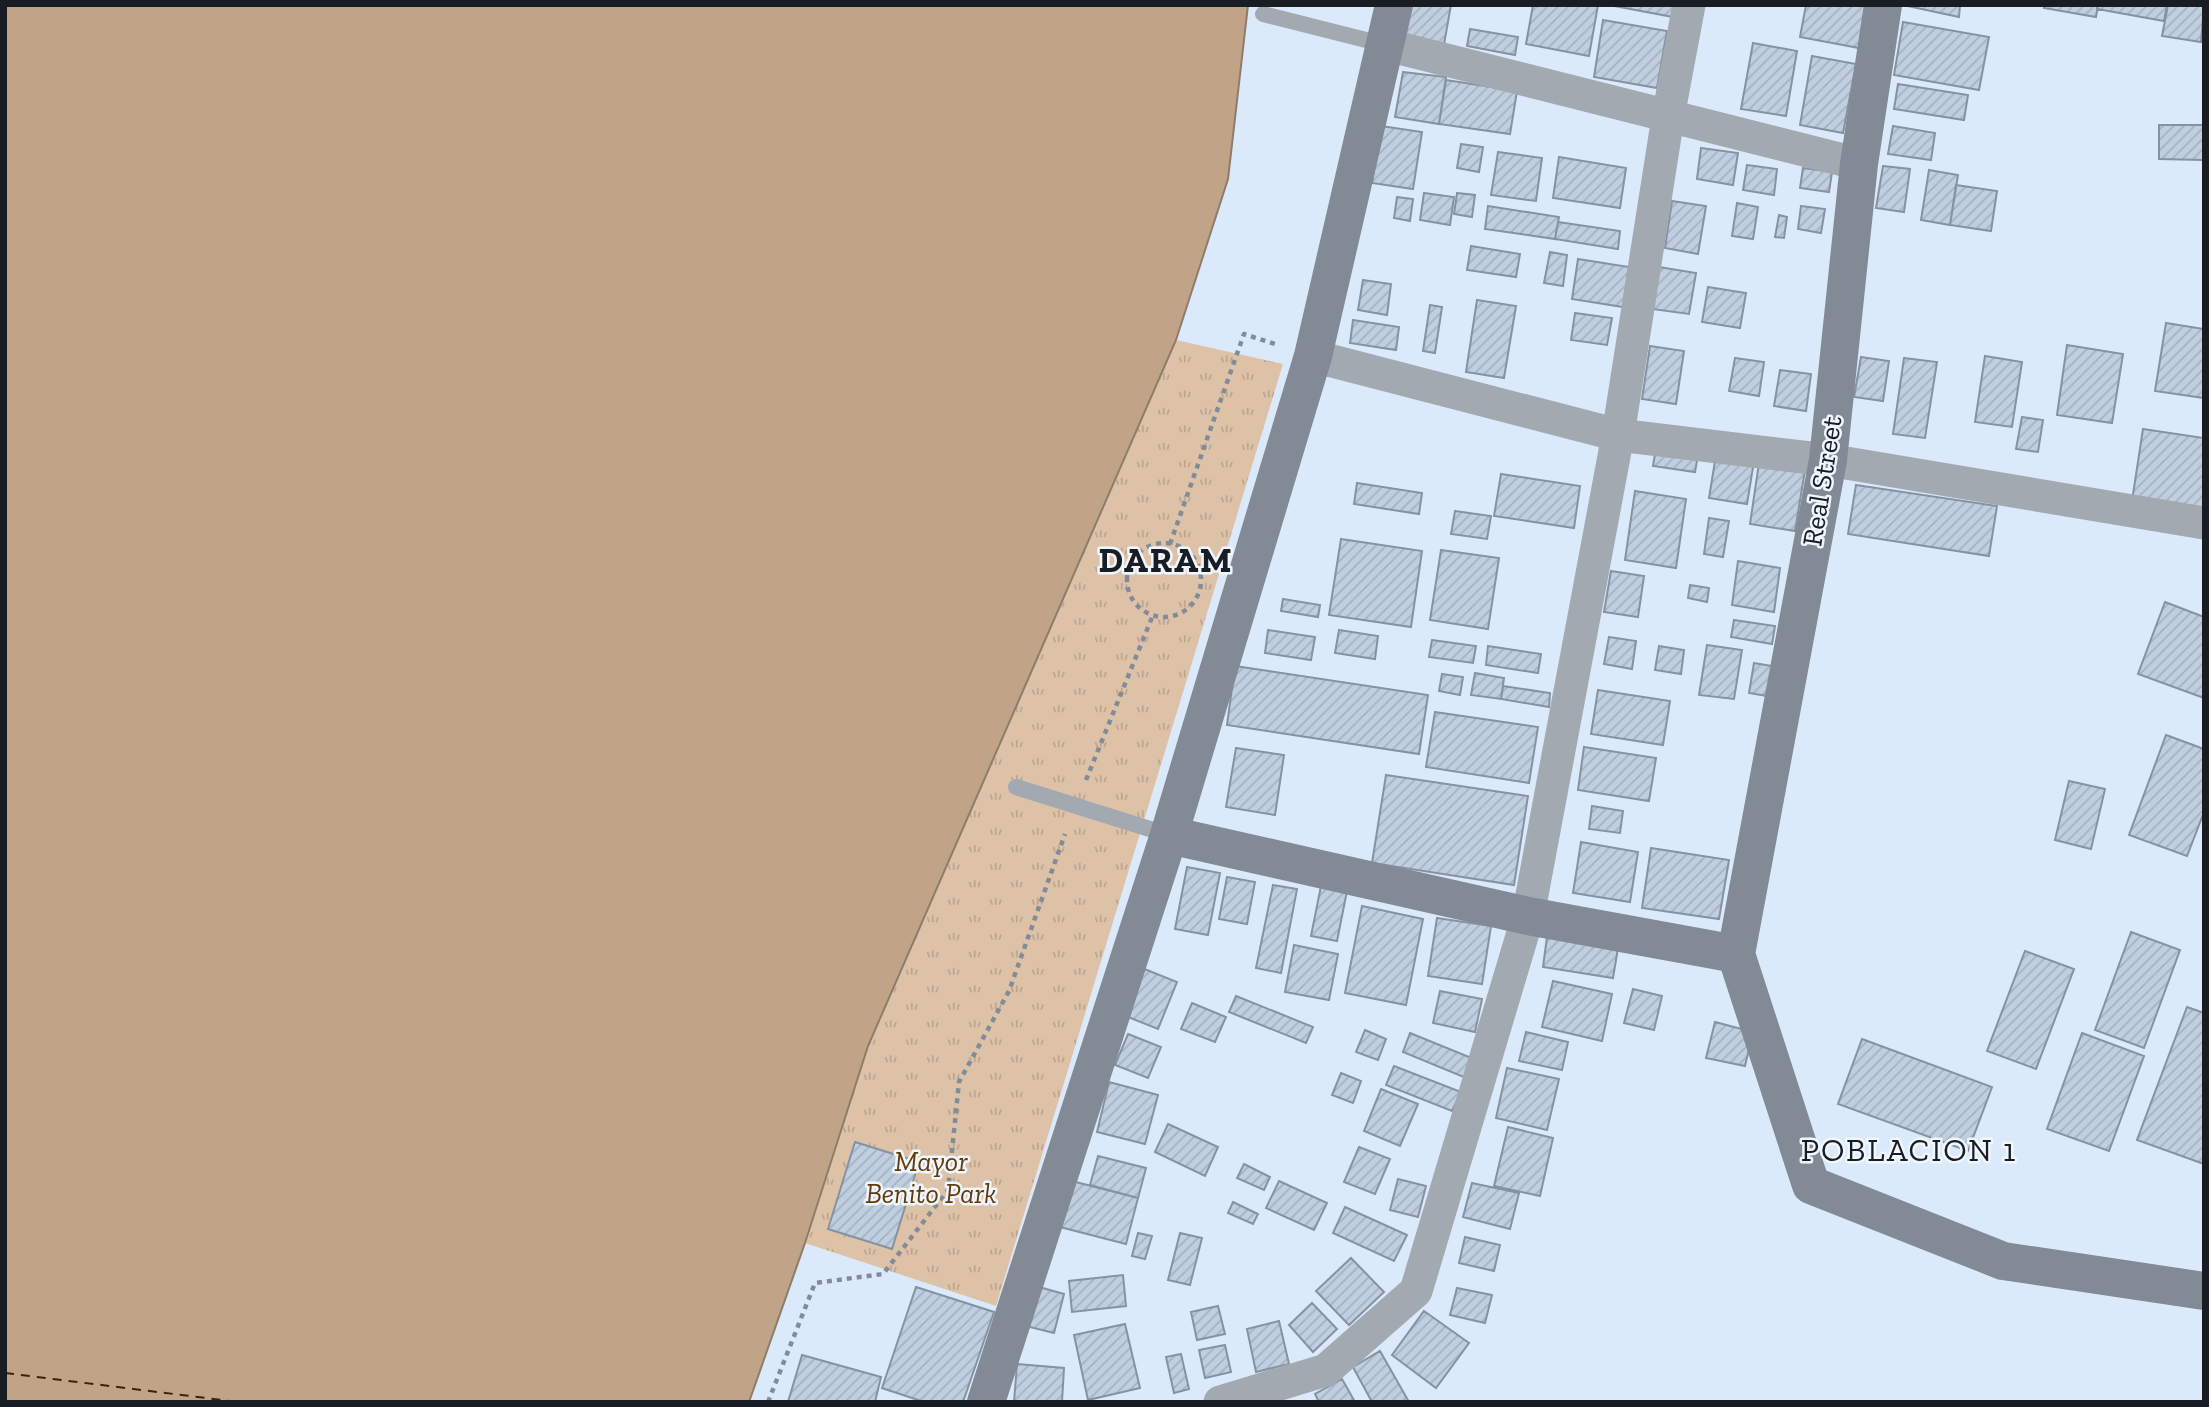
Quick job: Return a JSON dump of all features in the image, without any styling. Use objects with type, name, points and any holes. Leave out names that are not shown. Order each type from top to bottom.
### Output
[{"type":"street","points":[[986,1402],[1169,835],[1313,356],[1387,45],[1394,5]]},
{"type":"street","points":[[1220,1402],[1326,1370],[1416,1291],[1528,916],[1618,435],[1668,117],[1689,5]]},
{"type":"street","name":"Real Street","points":[[1736,954],[1828,460],[1859,164],[1883,5]]},
{"type":"street","points":[[1387,45],[1859,164]]},
{"type":"street","points":[[1313,356],[1618,435],[1828,460],[2204,523]]},
{"type":"street","points":[[1169,835],[1528,916],[1736,954],[1811,1185],[2003,1261],[2204,1291]]},
{"type":"lane","points":[[1263,14],[1387,45]]},
{"type":"lane","points":[[1016,787],[1169,835]]},
{"type":"path","points":[[1170,544],[1244,334],[1313,356]]},
{"type":"path","points":[[1170,544],[1191,554],[1201,576],[1200,588],[1195,599],[1177,614],[1153,615],[1142,610],[1128,590],[1130,566],[1145,548],[1170,544]]},
{"type":"path","points":[[768,1402],[814,1283],[883,1274],[948,1190],[958,1082],[1009,990],[1076,805],[1153,615]]},
{"type":"green space","name":"Mayor Benito Park","points":[[1176,340],[1283,364],[996,1306],[805,1243],[868,1046]]},
{"type":"shaded area","points":[[5,5],[1248,5],[1228,179],[1176,340],[868,1046],[805,1243],[749,1402],[5,1402]]},
{"type":"building","points":[[1407,5],[1451,5],[1443,50],[1400,42]]},
{"type":"building","points":[[1533,5],[1598,5],[1589,56],[1526,44]]},
{"type":"building","points":[[1609,5],[1675,5],[1673,17]]},
{"type":"building","points":[[1806,5],[1867,5],[1859,48],[1800,37]]},
{"type":"building","points":[[1903,5],[1960,5],[1959,17]]},
{"type":"building","points":[[2044,5],[2098,5],[2096,17],[2044,8]]},
{"type":"building","points":[[2098,5],[2167,5],[2164,21],[2097,9]]},
{"type":"building","points":[[2168,5],[2204,5],[2201,42],[2162,36]]},
{"type":"building","points":[[1603,20],[1667,31],[1657,88],[1594,77]]},
{"type":"building","points":[[1903,22],[1989,37],[1979,90],[1894,75]]},
{"type":"building","points":[[1470,29],[1518,37],[1515,55],[1467,46]]},
{"type":"building","points":[[1753,43],[1797,51],[1786,116],[1741,109]]},
{"type":"building","points":[[1812,56],[1856,64],[1843,133],[1800,125]]},
{"type":"building","points":[[1403,72],[1446,77],[1439,124],[1395,117]]},
{"type":"building","points":[[1446,80],[1517,91],[1510,134],[1439,124]]},
{"type":"building","points":[[1898,84],[1968,95],[1964,120],[1894,109]]},
{"type":"building","points":[[2159,125],[2204,125],[2203,160],[2159,159]]},
{"type":"building","points":[[1381,126],[1422,132],[1413,189],[1372,183]]},
{"type":"building","points":[[1893,126],[1935,133],[1931,160],[1888,154]]},
{"type":"building","points":[[1461,144],[1483,147],[1479,172],[1457,168]]},
{"type":"building","points":[[1701,148],[1738,153],[1733,185],[1697,179]]},
{"type":"building","points":[[1498,152],[1542,158],[1536,201],[1491,195]]},
{"type":"building","points":[[1559,157],[1626,168],[1620,208],[1553,198]]},
{"type":"building","points":[[1747,165],[1777,169],[1774,195],[1743,190]]},
{"type":"building","points":[[1883,166],[1910,169],[1904,212],[1876,208]]},
{"type":"building","points":[[1803,168],[1832,172],[1829,192],[1800,188]]},
{"type":"building","points":[[1929,170],[1958,175],[1950,225],[1921,220]]},
{"type":"building","points":[[1956,185],[1997,191],[1991,231],[1950,225]]},
{"type":"building","points":[[1424,193],[1454,197],[1450,225],[1420,220]]},
{"type":"building","points":[[1457,193],[1475,195],[1472,217],[1454,214]]},
{"type":"building","points":[[1397,197],[1413,199],[1410,221],[1394,218]]},
{"type":"building","points":[[1672,201],[1706,206],[1698,254],[1665,248]]},
{"type":"building","points":[[1737,203],[1758,207],[1753,239],[1732,236]]},
{"type":"building","points":[[1488,206],[1559,217],[1555,239],[1485,229]]},
{"type":"building","points":[[1801,206],[1825,209],[1821,233],[1798,229]]},
{"type":"building","points":[[1779,215],[1787,217],[1784,238],[1775,237]]},
{"type":"building","points":[[1558,222],[1620,231],[1618,249],[1555,239]]},
{"type":"building","points":[[1471,246],[1520,254],[1516,277],[1467,270]]},
{"type":"building","points":[[1550,252],[1567,255],[1563,286],[1544,283]]},
{"type":"building","points":[[1578,259],[1629,267],[1623,307],[1572,299]]},
{"type":"building","points":[[1659,267],[1696,273],[1689,314],[1652,309]]},
{"type":"building","points":[[1363,280],[1391,284],[1387,315],[1358,310]]},
{"type":"building","points":[[1708,287],[1746,293],[1740,328],[1702,322]]},
{"type":"building","points":[[1477,300],[1516,306],[1504,378],[1466,372]]},
{"type":"building","points":[[1430,305],[1442,307],[1435,353],[1423,351]]},
{"type":"building","points":[[1575,313],[1612,318],[1607,345],[1571,340]]},
{"type":"building","points":[[1353,320],[1399,327],[1396,350],[1350,343]]},
{"type":"building","points":[[2166,323],[2204,329],[2204,398],[2155,391]]},
{"type":"building","points":[[2067,345],[2123,354],[2112,423],[2057,415]]},
{"type":"building","points":[[1650,346],[1684,351],[1676,404],[1642,399]]},
{"type":"building","points":[[1985,356],[2022,362],[2012,427],[1975,422]]},
{"type":"building","points":[[1861,357],[1889,361],[1883,401],[1854,397]]},
{"type":"building","points":[[1735,358],[1764,362],[1759,396],[1729,391]]},
{"type":"building","points":[[1904,358],[1937,362],[1925,438],[1893,434]]},
{"type":"building","points":[[1780,370],[1811,374],[1806,411],[1774,406]]},
{"type":"building","points":[[2022,417],[2043,420],[2038,452],[2016,449]]},
{"type":"building","points":[[2143,429],[2204,438],[2204,512],[2132,501]]},
{"type":"building","points":[[1656,448],[1698,455],[1695,472],[1653,466]]},
{"type":"building","points":[[1716,455],[1754,461],[1747,504],[1709,498]]},
{"type":"building","points":[[1759,463],[1805,470],[1795,531],[1750,524]]},
{"type":"building","points":[[1501,474],[1580,486],[1574,528],[1494,516]]},
{"type":"building","points":[[1357,483],[1422,493],[1419,514],[1354,504]]},
{"type":"building","points":[[1856,485],[1997,506],[1989,556],[1848,534]]},
{"type":"building","points":[[1635,491],[1686,499],[1676,568],[1625,560]]},
{"type":"building","points":[[1455,511],[1491,516],[1487,539],[1451,534]]},
{"type":"building","points":[[1709,518],[1729,521],[1723,557],[1704,554]]},
{"type":"building","points":[[1341,539],[1422,551],[1411,627],[1329,615]]},
{"type":"building","points":[[1441,550],[1499,558],[1488,629],[1430,620]]},
{"type":"building","points":[[1738,561],[1780,568],[1774,612],[1732,605]]},
{"type":"building","points":[[1611,571],[1644,576],[1638,617],[1604,612]]},
{"type":"building","points":[[1690,585],[1709,588],[1707,602],[1688,598]]},
{"type":"building","points":[[1283,599],[1320,605],[1318,617],[1281,611]]},
{"type":"building","points":[[2165,602],[2204,617],[2204,698],[2138,674]]},
{"type":"building","points":[[1734,620],[1775,626],[1772,644],[1731,637]]},
{"type":"building","points":[[1268,630],[1315,637],[1311,660],[1265,653]]},
{"type":"building","points":[[1339,630],[1378,636],[1375,659],[1335,653]]},
{"type":"building","points":[[1609,637],[1636,641],[1632,669],[1604,664]]},
{"type":"building","points":[[1432,640],[1476,646],[1473,663],[1429,657]]},
{"type":"building","points":[[1707,645],[1742,650],[1734,699],[1699,695]]},
{"type":"building","points":[[1488,646],[1541,654],[1538,673],[1486,665]]},
{"type":"building","points":[[1659,646],[1684,650],[1681,674],[1655,670]]},
{"type":"building","points":[[1754,663],[1778,667],[1773,697],[1749,693]]},
{"type":"building","points":[[1235,666],[1428,695],[1419,754],[1227,725]]},
{"type":"building","points":[[1475,673],[1504,678],[1501,699],[1471,695]]},
{"type":"building","points":[[1442,674],[1463,677],[1460,695],[1439,691]]},
{"type":"building","points":[[1503,686],[1550,693],[1549,707],[1501,699]]},
{"type":"building","points":[[1598,690],[1670,701],[1663,745],[1591,734]]},
{"type":"building","points":[[1435,712],[1538,727],[1529,783],[1426,767]]},
{"type":"building","points":[[2166,735],[2204,749],[2204,812],[2187,856],[2129,835]]},
{"type":"building","points":[[1584,747],[1656,758],[1649,801],[1578,790]]},
{"type":"building","points":[[1236,748],[1284,755],[1275,815],[1226,807]]},
{"type":"building","points":[[1386,775],[1528,796],[1514,885],[1372,863]]},
{"type":"building","points":[[2069,781],[2105,789],[2091,849],[2055,840]]},
{"type":"building","points":[[1592,806],[1623,811],[1620,833],[1589,829]]},
{"type":"building","points":[[1581,842],[1638,852],[1630,902],[1573,893]]},
{"type":"building","points":[[1651,848],[1729,860],[1719,919],[1642,908]]},
{"type":"building","points":[[1187,867],[1220,873],[1208,935],[1175,929]]},
{"type":"building","points":[[1227,877],[1255,882],[1247,924],[1219,919]]},
{"type":"building","points":[[1273,885],[1297,889],[1281,973],[1256,968]]},
{"type":"building","points":[[1321,886],[1347,891],[1337,941],[1311,936]]},
{"type":"building","points":[[1362,906],[1423,919],[1406,1005],[1345,993]]},
{"type":"building","points":[[1437,918],[1491,926],[1482,984],[1428,976]]},
{"type":"building","points":[[2131,932],[2180,950],[2144,1048],[2095,1030]]},
{"type":"building","points":[[1547,937],[1618,948],[1613,978],[1543,967]]},
{"type":"building","points":[[1294,945],[1338,954],[1329,1000],[1285,992]]},
{"type":"building","points":[[2025,951],[2074,969],[2036,1069],[1987,1051]]},
{"type":"building","points":[[1142,968],[1177,982],[1158,1029],[1123,1015]]},
{"type":"building","points":[[1553,981],[1612,994],[1602,1041],[1542,1027]]},
{"type":"building","points":[[1633,989],[1662,996],[1654,1030],[1624,1023]]},
{"type":"building","points":[[1440,991],[1482,999],[1475,1032],[1433,1023]]},
{"type":"building","points":[[1236,996],[1313,1027],[1306,1043],[1229,1012]]},
{"type":"building","points":[[1192,1003],[1226,1017],[1215,1042],[1181,1029]]},
{"type":"building","points":[[2187,1007],[2204,1013],[2204,1164],[2137,1140]]},
{"type":"building","points":[[1715,1022],[1753,1032],[1745,1066],[1706,1058]]},
{"type":"building","points":[[1365,1030],[1386,1039],[1378,1060],[1356,1052]]},
{"type":"building","points":[[1526,1032],[1568,1042],[1562,1070],[1519,1061]]},
{"type":"building","points":[[1410,1033],[1474,1059],[1466,1078],[1403,1052]]},
{"type":"building","points":[[2082,1033],[2144,1056],[2109,1151],[2047,1129]]},
{"type":"building","points":[[1128,1034],[1161,1047],[1148,1078],[1115,1065]]},
{"type":"building","points":[[1862,1039],[1992,1087],[1968,1151],[1838,1104]]},
{"type":"building","points":[[1394,1066],[1461,1092],[1452,1111],[1386,1085]]},
{"type":"building","points":[[1507,1068],[1559,1079],[1547,1130],[1496,1118]]},
{"type":"building","points":[[1341,1073],[1361,1081],[1353,1103],[1332,1095]]},
{"type":"building","points":[[1109,1082],[1158,1095],[1145,1144],[1097,1132]]},
{"type":"building","points":[[1381,1089],[1418,1104],[1400,1146],[1364,1131]]},
{"type":"building","points":[[1168,1124],[1218,1147],[1205,1176],[1155,1152]]},
{"type":"building","points":[[1508,1127],[1553,1138],[1540,1196],[1494,1186]]},
{"type":"building","points":[[855,1142],[919,1162],[892,1249],[828,1229]]},
{"type":"building","points":[[1359,1147],[1390,1159],[1375,1194],[1344,1182]]},
{"type":"building","points":[[1098,1156],[1146,1168],[1138,1198],[1090,1185]]},
{"type":"building","points":[[1244,1164],[1270,1177],[1264,1190],[1237,1178]]},
{"type":"building","points":[[1398,1179],[1426,1186],[1418,1217],[1390,1210]]},
{"type":"building","points":[[1068,1180],[1138,1198],[1126,1244],[1056,1226]]},
{"type":"building","points":[[1279,1181],[1327,1203],[1314,1230],[1266,1208]]},
{"type":"building","points":[[1472,1183],[1519,1193],[1510,1229],[1463,1217]]},
{"type":"building","points":[[1233,1202],[1258,1214],[1253,1224],[1228,1213]]},
{"type":"building","points":[[1345,1207],[1407,1235],[1394,1261],[1333,1233]]},
{"type":"building","points":[[1138,1233],[1152,1236],[1145,1259],[1132,1256]]},
{"type":"building","points":[[1180,1233],[1202,1238],[1190,1285],[1168,1280]]},
{"type":"building","points":[[1465,1237],[1500,1245],[1494,1271],[1459,1263]]},
{"type":"building","points":[[1351,1258],[1384,1292],[1349,1325],[1316,1291]]},
{"type":"building","points":[[1123,1275],[1126,1306],[1072,1312],[1069,1281]]},
{"type":"building","points":[[1032,1285],[1064,1294],[1054,1333],[1022,1325]]},
{"type":"building","points":[[916,1287],[994,1312],[963,1402],[924,1402],[882,1388]]},
{"type":"building","points":[[1457,1288],[1492,1295],[1485,1323],[1450,1315]]},
{"type":"building","points":[[1312,1303],[1337,1329],[1313,1352],[1289,1325]]},
{"type":"building","points":[[1218,1306],[1225,1334],[1197,1340],[1191,1312]]},
{"type":"building","points":[[1424,1311],[1469,1343],[1436,1388],[1392,1355]]},
{"type":"building","points":[[1279,1321],[1289,1364],[1256,1372],[1247,1329]]},
{"type":"building","points":[[1125,1324],[1140,1388],[1088,1400],[1074,1335]]},
{"type":"building","points":[[1225,1345],[1231,1372],[1205,1378],[1199,1350]]},
{"type":"building","points":[[1380,1351],[1409,1402],[1372,1402],[1353,1367]]},
{"type":"building","points":[[1181,1354],[1189,1389],[1174,1393],[1166,1357]]},
{"type":"building","points":[[802,1355],[881,1377],[875,1402],[788,1402]]},
{"type":"building","points":[[1017,1364],[1064,1368],[1062,1402],[1014,1402]]},
{"type":"building","points":[[1342,1379],[1355,1402],[1319,1402],[1315,1394]]},
{"type":"ferry route","points":[[5,1373],[238,1402]]},
{"type":"district","name":"DARAM","points":[[1166,560]]},
{"type":"district","name":"POBLACION 1","points":[[1909,1150]]}]
